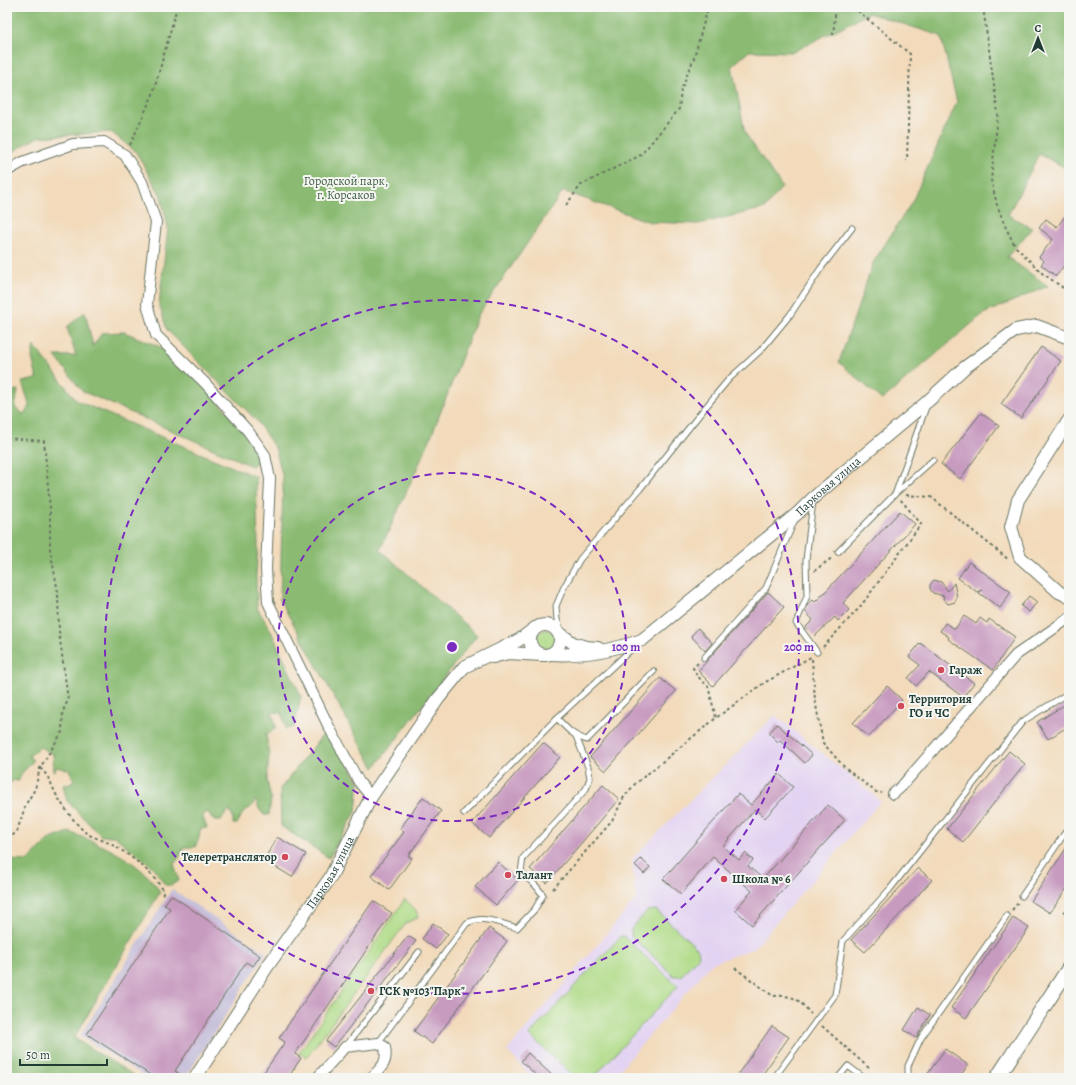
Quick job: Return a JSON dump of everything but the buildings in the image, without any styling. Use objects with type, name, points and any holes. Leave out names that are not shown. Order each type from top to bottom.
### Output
[{"type":"main road","points":[[997,1078],[1069,968]]},
{"type":"street","points":[[7,171],[23,162],[73,144],[104,142],[125,155],[142,182],[156,222],[147,304],[156,335],[205,383],[248,431],[265,455],[270,479],[266,569],[268,602],[329,727],[359,782],[371,797]]},
{"type":"street","name":"Парковая улица","points":[[464,668],[498,655],[508,653],[582,655],[619,647],[642,640],[798,513],[813,498],[928,401],[964,368],[1016,330],[1037,326],[1069,338]]},
{"type":"street","points":[[1069,420],[1018,500],[1011,527],[1020,558],[1059,592],[1069,598]]},
{"type":"street","points":[[893,794],[901,787],[1016,655],[1069,618]]},
{"type":"street","points":[[542,625],[549,625],[560,633],[558,647],[547,654],[536,652],[531,647],[529,640],[535,628],[542,625]]},
{"type":"street","name":"Парковая улица","points":[[195,1078],[267,967],[330,878],[371,797],[438,699],[464,668],[519,640],[535,628]]},
{"type":"street","name":"Парковая улица","points":[[560,633],[573,643],[586,647],[619,647]]},
{"type":"street","points":[[317,1078],[345,1047],[378,1043],[385,1047],[386,1055],[384,1065],[371,1078]]},
{"type":"lane","points":[[560,633],[556,606],[564,587],[580,559],[640,489],[714,397],[730,379],[761,350],[790,315],[821,268],[852,228]]},
{"type":"lane","points":[[895,494],[928,401]]},
{"type":"lane","points":[[838,552],[895,494],[934,460]]},
{"type":"lane","points":[[813,498],[806,560],[807,596],[796,623],[818,652]]},
{"type":"lane","points":[[704,658],[766,588],[798,513]]},
{"type":"lane","points":[[464,813],[557,718],[642,640]]},
{"type":"lane","points":[[557,718],[576,736],[587,740],[654,671]]},
{"type":"lane","points":[[774,1078],[835,995],[843,942],[890,889],[1023,720],[1069,693]]},
{"type":"lane","points":[[378,1043],[467,923],[475,919],[487,919],[517,928],[535,909],[543,895],[521,872],[523,858],[586,789],[590,778],[588,767],[576,736]]},
{"type":"lane","points":[[1022,896],[1069,827]]},
{"type":"lane","points":[[908,1078],[908,1066],[921,1038],[1007,916]]},
{"type":"lane","points":[[345,1047],[419,952]]},
{"type":"lane","points":[[838,1078],[848,1066],[864,1078]]},
{"type":"path","points":[[125,155],[153,94],[177,7]]},
{"type":"path","points":[[566,205],[581,185],[641,155],[679,109],[681,90],[694,58],[708,7]]},
{"type":"path","points":[[833,35],[836,7]]},
{"type":"path","points":[[853,7],[910,54],[907,161]]},
{"type":"path","points":[[983,7],[998,114],[991,180],[997,205],[1015,246],[1042,273],[1069,292]]},
{"type":"path","points":[[7,438],[44,441],[50,508],[50,549],[58,592],[60,632],[68,700],[63,711],[62,732],[40,768],[35,789],[26,804],[17,831],[7,841]]},
{"type":"path","points":[[895,494],[931,497],[969,529]]},
{"type":"path","points":[[818,652],[860,607],[921,524],[895,494]]},
{"type":"path","points":[[807,577],[831,558]]},
{"type":"path","points":[[553,889],[612,821],[624,797],[635,784],[716,718],[764,684],[812,656],[814,700],[822,743],[846,769],[876,792],[893,794]]},
{"type":"path","points":[[704,658],[693,668],[697,676],[708,686],[716,718]]},
{"type":"path","points":[[40,768],[47,774],[57,795],[70,814],[87,833],[126,853],[142,866],[158,882],[164,891],[162,895]]},
{"type":"path","points":[[1007,916],[1018,902]]},
{"type":"path","points":[[1064,911],[1069,915]]},
{"type":"path","points":[[735,968],[773,996],[788,995],[800,1002],[816,1020],[871,1070]]},
{"type":"shaded area","name":"Школа № 6","points":[[775,715],[881,801],[754,948],[711,964],[613,1078],[533,1078],[507,1051],[636,899],[632,859]]},
{"type":"shaded area","points":[[172,889],[266,953],[185,1078],[147,1078],[80,1036]]},
{"type":"green space","name":"Городской парк, г. Корсаков","points":[[7,7],[1069,7],[1069,162],[1064,167],[1039,154],[1008,215],[1032,228],[1007,257],[1048,286],[983,314],[882,400],[839,362],[873,263],[912,202],[957,102],[941,36],[869,13],[793,52],[749,51],[732,66],[745,133],[782,187],[765,208],[698,224],[650,222],[563,191],[478,315],[429,442],[380,550],[477,635],[374,768],[280,600],[283,479],[276,450],[257,421],[167,330],[159,304],[168,228],[161,196],[136,152],[111,132],[38,137],[7,155]]},
{"type":"green space","points":[[85,312],[93,346],[102,333],[124,332],[177,354],[265,455],[252,466],[82,391],[55,356],[76,356],[67,327]]},
{"type":"green space","points":[[34,346],[77,401],[256,477],[258,545],[256,576],[257,608],[270,629],[301,696],[294,727],[286,729],[282,713],[272,712],[276,727],[269,734],[266,733],[269,755],[267,780],[271,799],[269,815],[264,815],[259,809],[256,800],[250,808],[244,811],[237,824],[233,824],[233,817],[229,810],[221,820],[213,820],[208,812],[202,815],[207,828],[200,829],[199,838],[195,847],[184,847],[179,858],[174,864],[179,881],[171,885],[165,885],[155,870],[146,861],[114,836],[101,836],[67,801],[63,785],[71,784],[74,779],[69,770],[57,767],[54,772],[53,754],[40,747],[29,756],[33,761],[21,774],[19,781],[13,780],[7,787],[7,398],[12,391],[18,390],[15,408],[24,414],[30,406],[22,382],[37,379],[32,357]]},
{"type":"green space","points":[[546,630],[552,633],[555,639],[552,645],[546,648],[540,645],[537,639],[540,633]]},
{"type":"green space","points":[[329,727],[359,782],[356,812],[329,858],[281,826],[280,789]]},
{"type":"green space","points":[[69,832],[120,855],[143,871],[160,892],[74,1038],[138,1078],[7,1078],[7,860],[28,861],[48,840]]},
{"type":"green space","points":[[405,899],[416,910],[418,917],[406,923],[307,1057],[299,1053]]},
{"type":"green space","points":[[656,910],[698,949],[699,956],[681,976],[674,976],[631,936],[631,929],[647,911]]},
{"type":"green space","points":[[622,935],[678,986],[593,1078],[576,1078],[529,1035]]},
{"type":"place","name":"Гараж","points":[[941,670]]},
{"type":"place","name":"Территория ГО и ЧС","points":[[901,706]]},
{"type":"place","name":"Телеретранслятор","points":[[285,857]]},
{"type":"place","name":"Талант","points":[[508,875]]},
{"type":"place","name":"Школа № 6","points":[[724,879]]},
{"type":"place","name":"ГСК №103\"Парк\"","points":[[371,991]]}]
